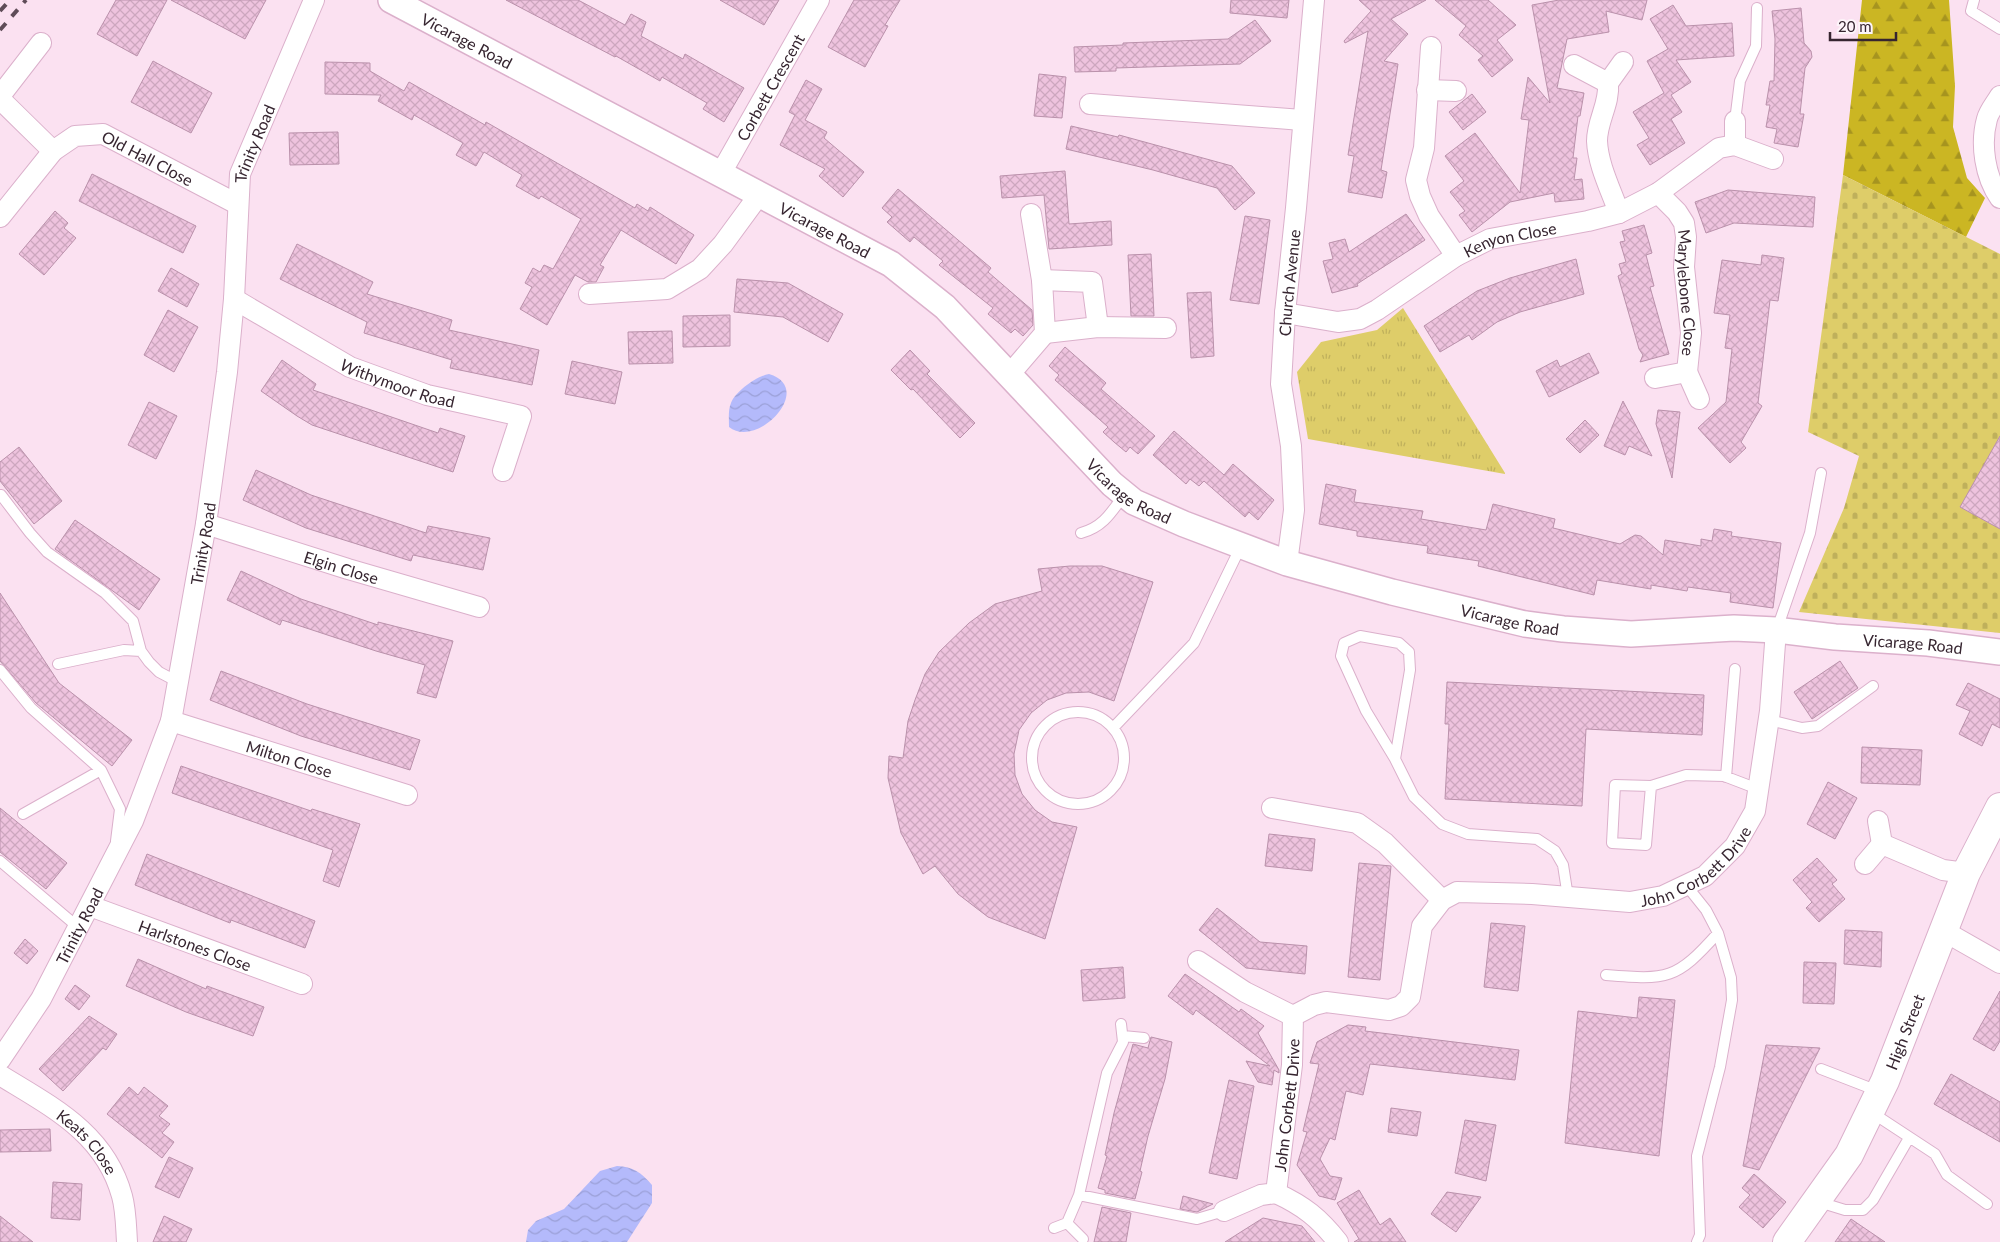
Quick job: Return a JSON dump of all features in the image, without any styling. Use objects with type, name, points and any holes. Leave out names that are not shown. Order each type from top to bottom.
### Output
[{"type":"highway","name":"High Street","points":[[1787,1242],[1849,1155],[1875,1102],[1966,873],[2000,807]]},
{"type":"street","name":"Trinity Road","points":[[0,1060],[41,999],[115,857],[133,821],[171,722],[206,524],[227,372],[234,299],[237,204],[240,174],[314,0]]},
{"type":"street","name":"Vicarage Road","points":[[391,0],[890,264],[945,307],[1112,484],[1134,502],[1287,563],[1479,614],[1563,630],[1630,634],[1734,628],[1776,630],[1835,637],[1928,643],[2000,652]]},
{"type":"street","name":"Corbett Crescent","points":[[721,173],[819,0]]},
{"type":"street","name":"Church Avenue","points":[[1287,563],[1294,510],[1291,446],[1281,384],[1284,313],[1296,208],[1302,120],[1314,0]]},
{"type":"street","points":[[41,43],[0,97],[52,151]]},
{"type":"street","points":[[1430,47],[1424,148],[1416,180],[1420,196],[1429,216],[1456,256]]},
{"type":"street","points":[[1619,213],[1602,166],[1597,141],[1599,126],[1609,96],[1608,83],[1623,62]]},
{"type":"street","points":[[1574,65],[1608,83]]},
{"type":"street","points":[[1427,90],[1456,91]]},
{"type":"street","points":[[2000,96],[1987,119],[1984,145],[1986,166],[2000,198]]},
{"type":"street","points":[[1090,104],[1302,120]]},
{"type":"street","points":[[1735,121],[1735,145],[1773,159]]},
{"type":"street","name":"Old Hall Close","points":[[0,217],[52,151],[76,136],[103,134],[237,204]]},
{"type":"street","name":"Kenyon Close","points":[[1284,313],[1338,322],[1360,319],[1377,310],[1456,256],[1490,239],[1588,221],[1619,213],[1658,193],[1719,148],[1735,145]]},
{"type":"street","name":"Marylebone Close","points":[[1658,193],[1677,212],[1684,223],[1686,237],[1684,267],[1692,333],[1687,372],[1699,400]]},
{"type":"street","points":[[589,294],[667,289],[700,269],[723,244],[760,195]]},
{"type":"street","points":[[1031,214],[1042,280],[1046,333]]},
{"type":"street","points":[[1042,280],[1092,282],[1098,327]]},
{"type":"street","name":"Withymoor Road","points":[[234,299],[350,366],[427,394],[520,416],[503,471]]},
{"type":"street","points":[[1009,375],[1046,333],[1098,327],[1166,328]]},
{"type":"street","name":"Marylebone Close","points":[[1655,378],[1687,372]]},
{"type":"street","name":"Elgin Close","points":[[206,524],[348,569],[479,607]]},
{"type":"street","name":"John Corbett Drive","points":[[1293,1016],[1314,1005],[1326,1002],[1389,1010],[1401,1006],[1410,997],[1422,926],[1442,900],[1457,892],[1630,902],[1663,896],[1705,876],[1735,846],[1755,811],[1769,720],[1776,630]]},
{"type":"street","name":"Milton Close","points":[[171,722],[407,795]]},
{"type":"street","points":[[1272,808],[1357,824],[1385,843],[1442,900]]},
{"type":"street","points":[[1878,822],[1882,844]]},
{"type":"street","points":[[1882,844],[1943,870],[1966,873]]},
{"type":"street","points":[[1865,864],[1882,844]]},
{"type":"street","name":"Harlstones Close","points":[[90,906],[302,984]]},
{"type":"street","points":[[1942,930],[2000,963]]},
{"type":"street","name":"John Corbett Drive","points":[[1198,960],[1245,992],[1293,1016]]},
{"type":"street","name":"John Corbett Drive","points":[[1276,1193],[1292,1065],[1293,1016]]},
{"type":"street","name":"Keats Close","points":[[0,1075],[68,1117],[103,1151],[123,1197],[127,1242]]},
{"type":"street","name":"John Corbett Drive","points":[[1224,1211],[1261,1195],[1276,1193],[1296,1202],[1319,1218],[1338,1242]]},
{"type":"lane","points":[[1974,0],[1971,11],[2000,29]]},
{"type":"lane","points":[[1735,121],[1740,81],[1756,46],[1757,8]]},
{"type":"lane","points":[[1776,630],[1810,533],[1821,473]]},
{"type":"lane","points":[[1081,533],[1095,529],[1103,524],[1124,494]]},
{"type":"lane","points":[[1,495],[30,534],[47,552],[105,593],[133,621],[141,651],[159,672],[178,682]]},
{"type":"lane","points":[[1113,728],[1194,643],[1241,545]]},
{"type":"lane","points":[[1395,759],[1410,670],[1409,652],[1399,643],[1360,636],[1344,643],[1341,656],[1366,711],[1395,759],[1414,796],[1442,824],[1468,834],[1537,839],[1555,851],[1564,865],[1568,897]]},
{"type":"lane","points":[[58,664],[124,650],[141,651]]},
{"type":"lane","points":[[1726,777],[1735,669]]},
{"type":"lane","points":[[0,670],[31,708],[77,746],[101,770],[120,809],[115,857]]},
{"type":"lane","points":[[1769,720],[1802,728],[1818,726],[1873,686]]},
{"type":"lane","points":[[1074,712],[1095,716],[1113,728],[1121,742],[1124,757],[1122,772],[1115,786],[1103,797],[1089,803],[1073,804],[1058,799],[1046,790],[1037,778],[1033,764],[1033,749],[1038,736],[1048,724],[1060,716],[1074,712]]},
{"type":"lane","points":[[23,814],[101,770]]},
{"type":"lane","points":[[1651,786],[1646,845],[1612,843],[1615,785],[1651,786],[1686,775],[1726,777],[1758,789]]},
{"type":"lane","points":[[0,862],[78,928]]},
{"type":"lane","points":[[1686,885],[1706,910],[1718,934],[1731,978],[1732,1000],[1720,1067],[1697,1156],[1700,1235],[1697,1242]]},
{"type":"lane","points":[[1606,975],[1650,979],[1675,973],[1696,959],[1718,934]]},
{"type":"lane","points":[[1067,1224],[1078,1196],[1107,1072],[1123,1042],[1122,1024]]},
{"type":"lane","points":[[1123,1036],[1144,1038]]},
{"type":"lane","points":[[1822,1069],[1875,1102],[1909,1138],[1935,1154],[1947,1175],[1988,1204]]},
{"type":"lane","points":[[1816,1201],[1845,1210],[1863,1210],[1873,1200],[1909,1138]]},
{"type":"lane","points":[[1078,1196],[1197,1219],[1224,1211]]},
{"type":"lane","points":[[1054,1228],[1067,1224]]},
{"type":"lane","points":[[1067,1224],[1083,1239]]},
{"type":"green space","points":[[1862,0],[1949,0],[1955,86],[1953,127],[1967,178],[1985,198],[1966,237],[1843,175]]},
{"type":"green space","points":[[1843,175],[2000,254],[2000,633],[1799,612],[1844,508],[1859,456],[1808,432]]},
{"type":"green space","points":[[1403,308],[1505,474],[1308,439],[1297,372],[1321,342],[1377,330]]},
{"type":"water","points":[[769,374],[782,381],[787,391],[784,403],[777,414],[766,424],[754,430],[741,432],[729,427],[729,409],[737,394],[747,385]]},
{"type":"water","points":[[617,1166],[636,1171],[652,1185],[652,1203],[627,1242],[526,1242],[528,1230],[536,1221],[564,1209],[600,1171]]},
{"type":"building","points":[[116,0],[167,0],[137,56],[97,34]]},
{"type":"building","points":[[171,0],[266,0],[245,39]]},
{"type":"building","points":[[506,0],[578,0],[625,25],[631,14],[646,22],[641,36],[683,59],[685,54],[744,88],[724,122],[703,109],[707,103],[662,77],[660,81],[616,56]]},
{"type":"building","points":[[720,0],[779,0],[764,25]]},
{"type":"building","points":[[854,0],[900,0],[885,25],[888,26],[865,67],[828,47]]},
{"type":"building","points":[[1231,0],[1289,0],[1287,18],[1230,13]]},
{"type":"building","points":[[1359,0],[1426,0],[1391,19],[1408,34],[1384,61],[1398,64],[1381,170],[1387,172],[1382,198],[1348,192],[1354,156],[1348,155],[1368,31],[1345,43],[1344,41],[1371,11]]},
{"type":"building","points":[[1435,0],[1488,0],[1516,25],[1497,40],[1513,60],[1492,77],[1478,60],[1483,56],[1459,35],[1466,26]]},
{"type":"building","points":[[1559,0],[1647,0],[1642,20],[1606,11],[1609,32],[1567,39],[1557,88],[1584,93],[1580,116],[1578,116],[1573,158],[1577,158],[1574,180],[1582,179],[1584,199],[1555,202],[1554,193],[1510,202],[1472,232],[1459,215],[1465,211],[1450,192],[1464,181],[1445,156],[1475,133],[1520,193],[1529,120],[1521,119],[1528,77],[1550,103],[1532,5]]},
{"type":"building","points":[[1673,5],[1686,26],[1732,23],[1734,56],[1676,60],[1691,82],[1671,95],[1682,112],[1671,119],[1685,143],[1650,165],[1637,145],[1649,138],[1633,112],[1664,93],[1647,61],[1668,49],[1650,19]]},
{"type":"building","points":[[1801,8],[1804,43],[1811,51],[1812,57],[1805,68],[1800,114],[1804,114],[1798,147],[1774,143],[1777,129],[1766,127],[1770,105],[1766,105],[1770,81],[1774,81],[1775,39],[1772,11]]},
{"type":"building","points":[[1255,20],[1271,41],[1240,64],[1116,68],[1116,71],[1075,72],[1074,47],[1228,39]]},
{"type":"building","points":[[153,61],[212,93],[191,133],[131,102]]},
{"type":"building","points":[[325,62],[370,63],[370,71],[404,91],[409,82],[485,125],[486,122],[635,208],[637,204],[648,211],[650,207],[694,235],[676,264],[621,230],[600,265],[604,267],[596,282],[588,282],[575,275],[547,325],[520,309],[532,287],[525,283],[533,268],[540,272],[544,265],[553,269],[581,219],[541,196],[539,199],[516,186],[522,175],[484,152],[476,166],[456,155],[463,143],[414,115],[412,120],[378,101],[381,95],[325,94]]},
{"type":"building","points":[[1039,74],[1066,77],[1062,118],[1034,116]]},
{"type":"building","points":[[806,80],[822,89],[805,120],[827,132],[824,138],[864,172],[843,197],[819,176],[825,169],[780,145],[795,115],[789,112]]},
{"type":"building","points":[[1472,94],[1486,112],[1463,130],[1449,112]]},
{"type":"building","points":[[1071,126],[1118,137],[1119,135],[1232,166],[1255,193],[1235,210],[1217,188],[1066,149]]},
{"type":"building","points":[[338,132],[339,164],[290,165],[289,133]]},
{"type":"building","points":[[1065,171],[1069,224],[1111,221],[1112,245],[1049,249],[1044,195],[1002,198],[1000,176]]},
{"type":"building","points":[[92,174],[196,226],[183,253],[79,201]]},
{"type":"building","points":[[898,189],[991,268],[988,272],[1032,310],[1033,325],[1023,336],[1015,329],[1011,333],[988,314],[993,308],[939,265],[943,261],[914,237],[910,242],[887,222],[892,217],[882,208]]},
{"type":"building","points":[[1728,190],[1815,197],[1813,227],[1734,223],[1706,233],[1695,202]]},
{"type":"building","points":[[55,211],[68,223],[64,228],[76,238],[44,275],[19,254]]},
{"type":"building","points":[[1406,214],[1425,240],[1357,284],[1358,286],[1332,293],[1323,261],[1333,259],[1329,243],[1345,239],[1349,252]]},
{"type":"building","points":[[1245,216],[1270,220],[1259,304],[1230,300]]},
{"type":"building","points":[[1644,225],[1652,253],[1646,255],[1654,286],[1650,287],[1669,354],[1640,362],[1643,355],[1639,349],[1618,276],[1622,274],[1619,264],[1626,262],[1620,242],[1625,241],[1622,231]]},
{"type":"building","points":[[297,244],[373,282],[367,294],[452,320],[449,330],[539,350],[532,385],[450,368],[452,360],[364,333],[367,322],[280,279]]},
{"type":"building","points":[[1151,254],[1154,316],[1131,316],[1128,255]]},
{"type":"building","points":[[1762,255],[1784,258],[1778,301],[1770,300],[1758,403],[1762,406],[1741,442],[1746,448],[1730,463],[1698,428],[1726,402],[1732,349],[1725,348],[1730,315],[1714,313],[1717,292],[1722,260],[1761,265]]},
{"type":"building","points":[[1576,259],[1584,294],[1520,312],[1497,322],[1472,340],[1469,335],[1440,352],[1424,326],[1477,291],[1510,278]]},
{"type":"building","points":[[171,268],[199,284],[187,307],[158,291]]},
{"type":"building","points":[[737,279],[788,283],[843,314],[828,342],[783,317],[734,312]]},
{"type":"building","points":[[1211,292],[1214,356],[1191,358],[1187,293]]},
{"type":"building","points":[[168,310],[198,327],[174,372],[144,355]]},
{"type":"building","points":[[730,315],[730,346],[683,347],[683,316]]},
{"type":"building","points":[[672,331],[673,363],[629,364],[628,332]]},
{"type":"building","points":[[1065,347],[1106,383],[1101,389],[1155,436],[1138,454],[1130,447],[1126,452],[1114,442],[1103,432],[1108,427],[1055,380],[1059,375],[1049,366]]},
{"type":"building","points":[[910,350],[930,371],[927,374],[975,423],[960,438],[913,389],[911,390],[891,370]]},
{"type":"building","points":[[1589,353],[1599,373],[1549,397],[1536,371],[1557,360],[1560,367]]},
{"type":"building","points":[[282,360],[316,384],[313,390],[438,433],[440,428],[465,436],[453,472],[312,425],[297,416],[261,391]]},
{"type":"building","points":[[572,361],[622,372],[615,404],[565,394]]},
{"type":"building","points":[[1623,401],[1652,456],[1629,446],[1625,455],[1604,446]]},
{"type":"building","points":[[149,402],[177,416],[156,459],[128,445]]},
{"type":"building","points":[[1658,410],[1680,412],[1672,478],[1656,424]]},
{"type":"building","points":[[1585,420],[1599,435],[1580,453],[1566,439]]},
{"type":"building","points":[[1174,431],[1224,475],[1233,464],[1274,500],[1258,520],[1249,512],[1245,517],[1204,481],[1199,486],[1190,479],[1186,484],[1153,455]]},
{"type":"building","points":[[2000,436],[2000,529],[1960,507]]},
{"type":"building","points":[[19,447],[62,501],[34,524],[0,481],[0,462]]},
{"type":"building","points":[[256,470],[311,495],[426,533],[428,526],[490,538],[483,570],[413,555],[411,561],[306,528],[243,500]]},
{"type":"building","points":[[1326,484],[1356,490],[1354,502],[1423,511],[1421,519],[1486,530],[1493,504],[1555,519],[1553,528],[1620,544],[1635,535],[1641,536],[1663,555],[1665,540],[1701,546],[1701,539],[1712,541],[1714,529],[1732,532],[1731,536],[1781,543],[1773,608],[1730,602],[1731,593],[1688,587],[1687,591],[1651,585],[1651,589],[1597,580],[1594,595],[1478,566],[1479,561],[1427,553],[1428,546],[1357,536],[1357,531],[1319,524]]},
{"type":"building","points":[[75,520],[160,579],[139,610],[55,549]]},
{"type":"building","points":[[1102,566],[1153,582],[1114,701],[1089,692],[1066,693],[1047,700],[1031,713],[1019,730],[1014,754],[1015,775],[1022,794],[1035,810],[1052,822],[1077,827],[1045,939],[988,917],[958,894],[935,866],[923,874],[901,833],[888,778],[889,756],[903,758],[908,721],[915,700],[925,674],[939,652],[969,623],[995,604],[1042,591],[1038,569]]},
{"type":"building","points":[[241,571],[301,599],[378,625],[378,622],[453,641],[436,698],[417,693],[425,665],[282,620],[280,625],[227,600]]},
{"type":"building","points":[[0,593],[59,683],[132,740],[112,766],[36,703],[0,661]]},
{"type":"building","points":[[1840,661],[1858,688],[1812,719],[1794,692]]},
{"type":"building","points":[[221,671],[307,704],[420,740],[410,770],[301,736],[210,700]]},
{"type":"building","points":[[1447,682],[1704,695],[1702,735],[1586,729],[1582,806],[1445,799],[1449,724],[1445,724]]},
{"type":"building","points":[[1968,683],[2000,699],[2000,728],[1992,724],[1982,746],[1959,734],[1970,711],[1956,705]]},
{"type":"building","points":[[1862,747],[1922,750],[1920,785],[1861,783]]},
{"type":"building","points":[[181,766],[311,811],[312,809],[360,824],[339,887],[323,881],[333,850],[172,793]]},
{"type":"building","points":[[1828,782],[1857,798],[1835,839],[1807,824]]},
{"type":"building","points":[[0,808],[67,863],[46,889],[0,852]]},
{"type":"building","points":[[1269,834],[1315,839],[1312,871],[1265,866]]},
{"type":"building","points":[[147,854],[315,921],[305,948],[231,920],[230,923],[135,885]]},
{"type":"building","points":[[1817,858],[1837,880],[1832,884],[1845,899],[1819,922],[1806,908],[1812,902],[1793,880]]},
{"type":"building","points":[[1359,863],[1391,866],[1380,980],[1348,977]]},
{"type":"building","points":[[1217,908],[1260,942],[1307,946],[1305,974],[1246,968],[1199,930]]},
{"type":"building","points":[[1491,923],[1525,926],[1518,991],[1484,987]]},
{"type":"building","points":[[1845,930],[1882,932],[1881,967],[1844,964]]},
{"type":"building","points":[[25,939],[38,951],[27,964],[14,953]]},
{"type":"building","points":[[138,959],[206,989],[207,986],[264,1007],[253,1036],[186,1012],[126,986]]},
{"type":"building","points":[[1804,962],[1836,963],[1834,1004],[1803,1003]]},
{"type":"building","points":[[1123,967],[1125,998],[1083,1001],[1081,970]]},
{"type":"building","points":[[1185,974],[1239,1012],[1241,1009],[1264,1026],[1258,1033],[1279,1070],[1279,1073],[1274,1070],[1272,1085],[1258,1082],[1246,1061],[1270,1066],[1196,1010],[1193,1015],[1168,996]]},
{"type":"building","points":[[75,985],[90,996],[79,1010],[65,999]]},
{"type":"building","points":[[2000,991],[2000,1041],[1994,1051],[1973,1039]]},
{"type":"building","points":[[1639,997],[1675,1000],[1659,1156],[1565,1143],[1578,1011],[1637,1018]]},
{"type":"building","points":[[89,1016],[117,1034],[106,1050],[103,1048],[63,1091],[39,1069]]},
{"type":"building","points":[[1348,1025],[1366,1027],[1365,1031],[1519,1050],[1515,1080],[1370,1064],[1363,1095],[1346,1091],[1335,1140],[1330,1138],[1320,1159],[1330,1176],[1342,1178],[1335,1200],[1319,1196],[1297,1165],[1307,1132],[1303,1131],[1319,1064],[1310,1063],[1317,1042]]},
{"type":"building","points":[[1151,1037],[1172,1042],[1165,1079],[1148,1136],[1135,1199],[1105,1193],[1105,1190],[1098,1188],[1107,1156],[1105,1155],[1114,1113],[1133,1044],[1148,1048]]},
{"type":"building","points":[[1766,1045],[1820,1048],[1759,1170],[1743,1166]]},
{"type":"building","points":[[1951,1074],[2000,1102],[2000,1142],[1934,1104]]},
{"type":"building","points":[[1229,1080],[1254,1086],[1237,1179],[1209,1173]]},
{"type":"building","points":[[129,1087],[138,1095],[144,1087],[168,1106],[159,1116],[170,1124],[162,1133],[174,1142],[162,1158],[107,1114]]},
{"type":"building","points":[[1391,1108],[1421,1112],[1417,1136],[1388,1132]]},
{"type":"building","points":[[1465,1120],[1496,1125],[1486,1181],[1455,1173]]},
{"type":"building","points":[[50,1129],[51,1151],[0,1152],[0,1130]]},
{"type":"building","points":[[169,1157],[193,1168],[179,1198],[155,1187]]},
{"type":"building","points":[[1754,1174],[1786,1202],[1763,1228],[1739,1207],[1750,1195],[1742,1188]]},
{"type":"building","points":[[53,1182],[82,1184],[80,1220],[51,1218]]},
{"type":"building","points":[[1359,1190],[1380,1225],[1390,1218],[1406,1242],[1354,1242],[1359,1239],[1337,1203]]},
{"type":"building","points":[[1447,1192],[1481,1197],[1456,1232],[1431,1214]]},
{"type":"building","points":[[1183,1196],[1213,1204],[1197,1212],[1180,1209]]},
{"type":"building","points":[[1102,1207],[1131,1213],[1126,1242],[1094,1242]]},
{"type":"building","points":[[0,1216],[33,1242],[0,1242]]},
{"type":"building","points":[[164,1216],[192,1229],[186,1242],[153,1242]]},
{"type":"building","points":[[1263,1218],[1302,1226],[1315,1242],[1225,1242]]},
{"type":"building","points":[[1851,1219],[1885,1242],[1835,1242]]},
{"type":"railway","points":[[0,11],[10,0]]},
{"type":"railway","points":[[0,30],[26,0]]}]
